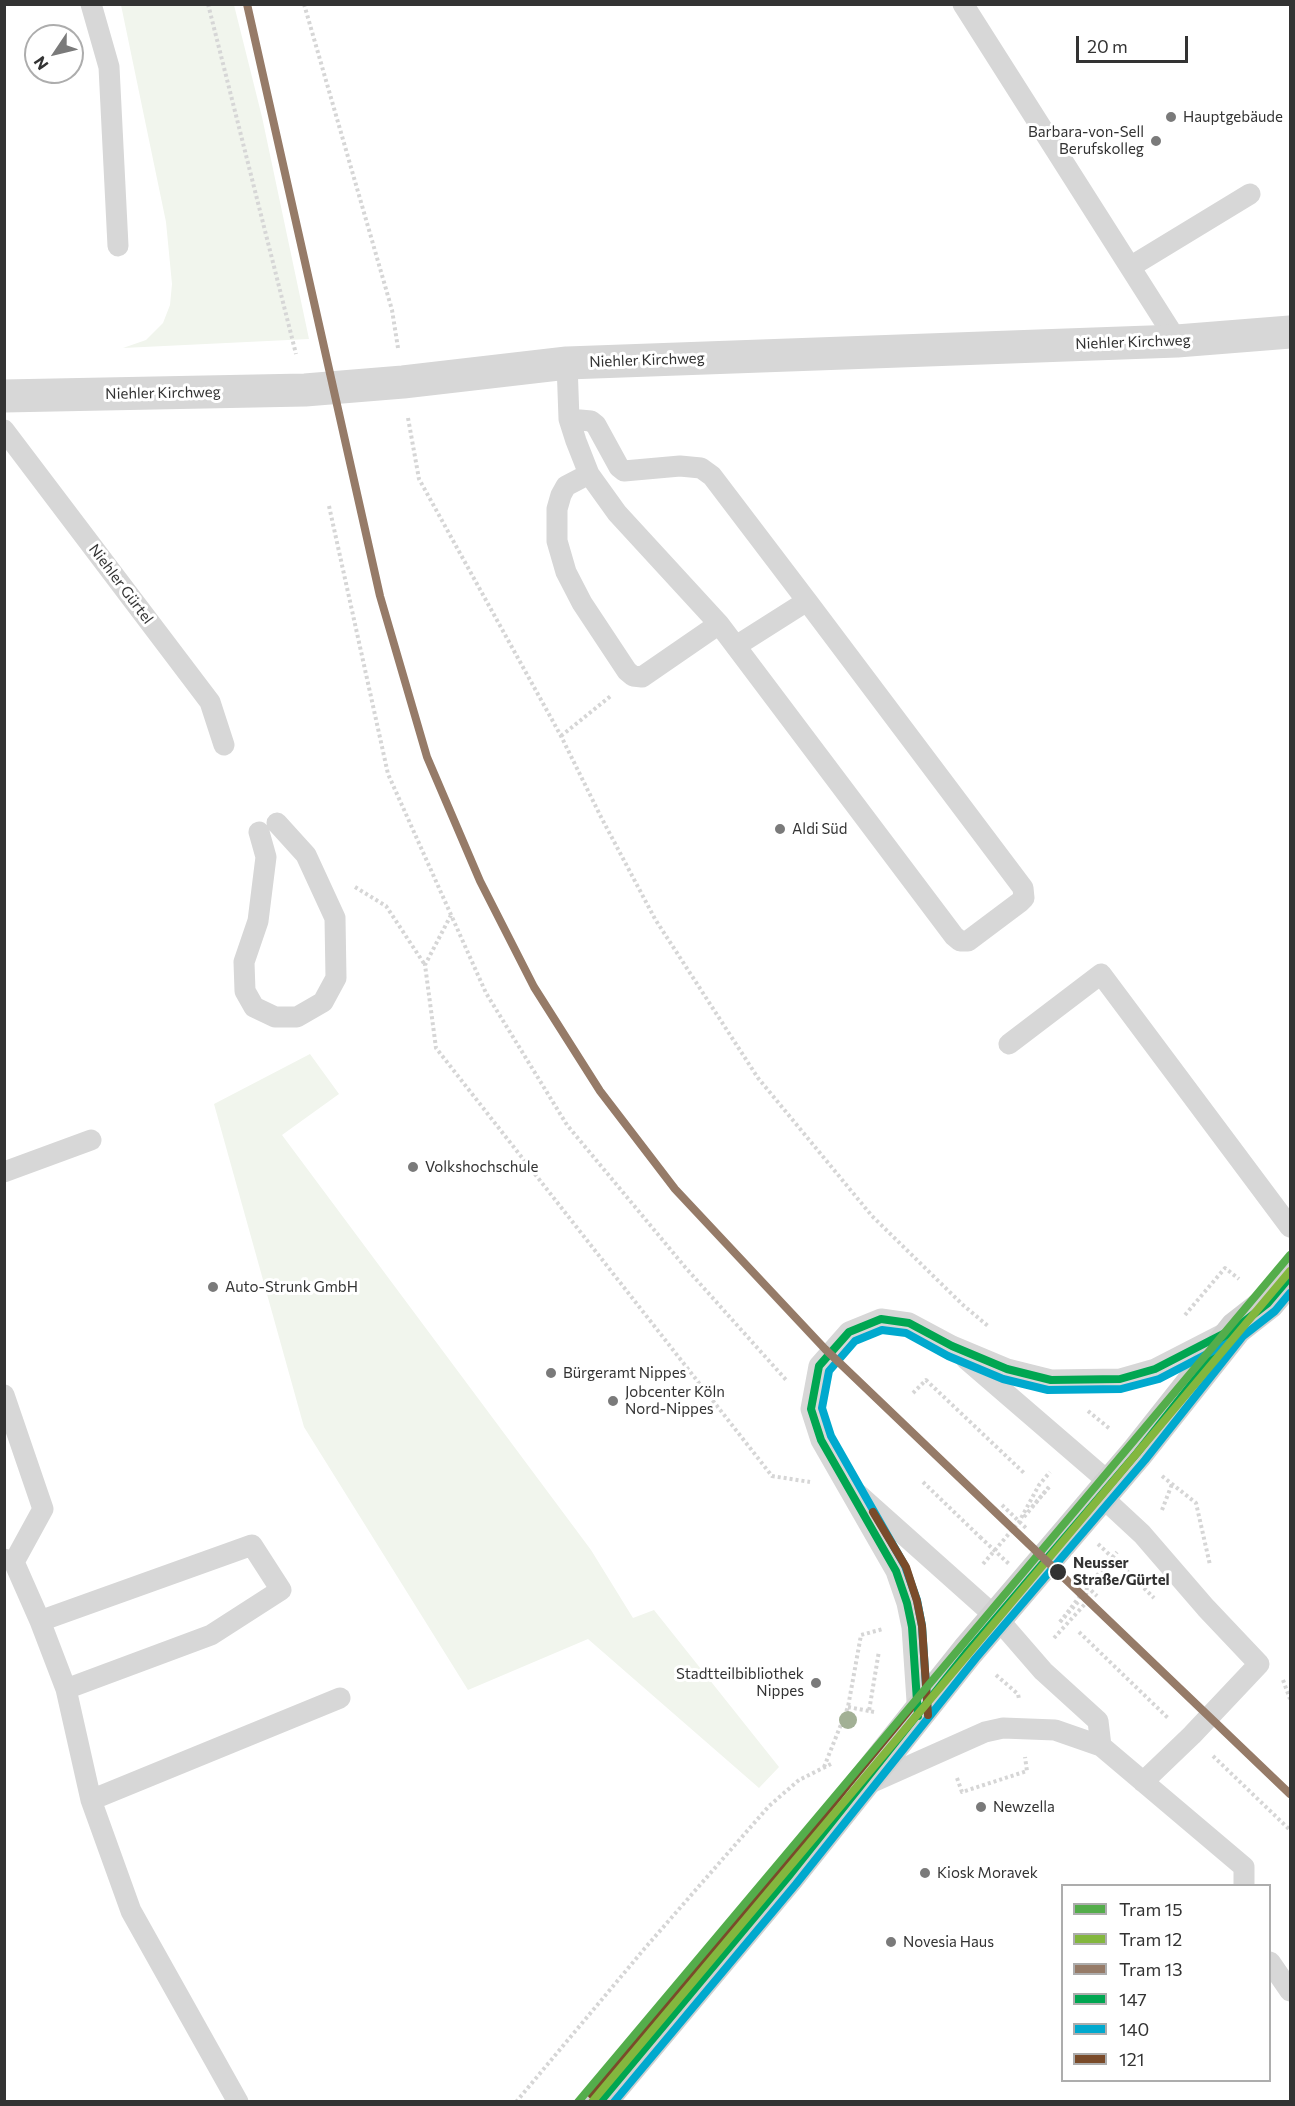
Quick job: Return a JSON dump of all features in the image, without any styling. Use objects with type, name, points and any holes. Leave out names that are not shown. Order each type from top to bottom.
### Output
[{"type":"main road","points":[[600,2102],[788,1877],[968,1651],[1106,1490],[1236,1328],[1268,1303],[1290,1277]]},
{"type":"street","name":"Niehler Kirchweg","points":[[4,396],[305,390],[403,382],[567,363],[1177,341],[1290,332]]},
{"type":"lane","points":[[91,4],[109,67],[118,246]]},
{"type":"lane","points":[[963,4],[1177,341]]},
{"type":"lane","points":[[1130,267],[1250,194]]},
{"type":"lane","points":[[567,363],[569,419],[589,474],[617,513],[719,624],[954,936],[960,941],[968,941],[1020,902],[1024,898],[1023,888],[712,476],[701,468],[680,466],[624,471],[619,467],[596,425],[591,421],[569,419]]},
{"type":"lane","name":"Niehler Gürtel","points":[[4,430],[210,702],[224,745]]},
{"type":"lane","points":[[589,474],[566,486],[561,495],[556,509],[557,541],[566,572],[582,603],[620,663],[634,676],[642,677],[719,624]]},
{"type":"lane","points":[[736,646],[807,601]]},
{"type":"lane","points":[[268,827],[306,855],[335,918],[336,978],[323,1002],[297,1017],[275,1017],[254,1007],[245,991],[244,962],[258,921],[268,827]]},
{"type":"lane","points":[[1009,1044],[1101,974],[1290,1227]]},
{"type":"lane","points":[[4,1172],[91,1140]]},
{"type":"lane","points":[[918,1716],[912,1627],[908,1603],[896,1571],[821,1440],[811,1409],[819,1366],[849,1332],[881,1319],[909,1323],[952,1346],[1007,1369],[1051,1380],[1120,1379],[1155,1369],[1236,1328]]},
{"type":"lane","points":[[952,1346],[1074,1452],[1206,1608],[1259,1664],[1184,1730],[1143,1782]]},
{"type":"lane","points":[[4,1395],[43,1509],[9,1561],[40,1621],[66,1689],[91,1800],[131,1911],[238,2102]]},
{"type":"lane","points":[[845,1482],[997,1618],[1031,1658],[1098,1720],[1101,1746]]},
{"type":"lane","points":[[40,1621],[252,1545],[281,1590],[212,1635],[66,1689]]},
{"type":"lane","points":[[91,1800],[340,1698]]},
{"type":"lane","points":[[857,1789],[985,1732],[1022,1728],[1054,1730],[1101,1746],[1244,1867],[1244,1884]]},
{"type":"lane","points":[[1271,1965],[1290,1991]]},
{"type":"path","points":[[208,4],[305,390]]},
{"type":"path","points":[[304,4],[392,310],[418,479],[561,736],[601,817],[656,919],[758,1078],[872,1216],[963,1305]]},
{"type":"path","points":[[329,506],[388,774],[486,993],[567,1125],[685,1266],[811,1409]]},
{"type":"path","points":[[561,736],[634,676]]},
{"type":"path","points":[[306,855],[386,906],[426,965],[436,1048],[772,1476],[819,1484]]},
{"type":"path","points":[[426,965],[451,914]]},
{"type":"path","points":[[1185,1315],[1215,1279]]},
{"type":"path","points":[[914,1393],[926,1380],[1024,1473]]},
{"type":"path","points":[[992,1445],[1019,1470]]},
{"type":"path","points":[[1019,1522],[1039,1485],[1054,1467],[1074,1452]]},
{"type":"path","points":[[924,1482],[1009,1564]]},
{"type":"path","points":[[962,1587],[1047,1489],[1032,1507]]},
{"type":"path","points":[[1196,1503],[1211,1569]]},
{"type":"path","points":[[1002,1505],[1012,1514]]},
{"type":"path","points":[[1079,1601],[1060,1622],[1120,1549],[1142,1534]]},
{"type":"path","points":[[1098,1544],[1127,1571]]},
{"type":"path","points":[[1087,1587],[1097,1596]]},
{"type":"path","points":[[1031,1658],[1047,1645],[1085,1604],[1087,1587]]},
{"type":"path","points":[[516,2102],[645,1948],[769,1806],[799,1780],[824,1767],[848,1707],[861,1635],[885,1629]]},
{"type":"path","points":[[1107,1656],[1079,1631],[1290,1830]]},
{"type":"path","points":[[872,1697],[879,1651]]},
{"type":"path","points":[[956,1776],[962,1792],[1027,1771],[1018,1694],[968,1651]]},
{"type":"path","points":[[848,1707],[869,1711]]},
{"type":"shaded area","points":[[121,5],[234,5],[262,117],[309,339],[123,348],[146,340],[163,323],[170,305],[172,284],[166,222]]},
{"type":"shaded area","points":[[310,1054],[339,1094],[282,1135],[591,1550],[633,1618],[654,1610],[779,1767],[759,1788],[588,1639],[468,1690],[304,1427],[214,1104]]},
{"type":"tram line","name":"13","points":[[247,4],[380,596],[427,757],[480,881],[534,987],[600,1091],[675,1189],[825,1349],[1290,1794]]},
{"type":"tram line","name":"15","points":[[578,2102],[1290,1255]]},
{"type":"tram line","name":"12","points":[[592,2102],[1290,1271]]},
{"type":"transit line","name":"147","points":[[600,2102],[788,1877],[968,1651],[1137,1453],[1236,1328],[1268,1303],[1290,1277]]},
{"type":"transit line","name":"140","points":[[614,2102],[796,1884],[976,1658],[1145,1460],[1243,1336],[1275,1311],[1290,1293]]},
{"type":"transit line","name":"147","points":[[918,1716],[912,1627],[907,1603],[896,1571],[821,1440],[811,1409],[819,1366],[849,1332],[881,1319],[909,1323],[952,1346],[1007,1369],[1051,1380],[1120,1379],[1155,1369],[1225,1333]]},
{"type":"transit line","name":"140","points":[[928,1715],[922,1626],[917,1600],[905,1566],[831,1436],[822,1408],[829,1371],[855,1341],[882,1330],[906,1333],[948,1356],[1003,1379],[1048,1390],[1121,1389],[1159,1379],[1230,1342]]},
{"type":"transit line","name":"121","points":[[873,1512],[906,1567],[917,1601],[922,1626],[928,1715]]},
{"type":"transit line","name":"121","points":[[592,2095],[780,1870],[910,1709]]},
{"type":"place","name":"Hauptgebäude","points":[[1171,117]]},
{"type":"place","name":"Barbara-von-Sell Berufskolleg","points":[[1156,141]]},
{"type":"place","name":"Aldi Süd","points":[[780,829]]},
{"type":"place","name":"Volkshochschule","points":[[413,1167]]},
{"type":"place","name":"Auto-Strunk GmbH","points":[[213,1287]]},
{"type":"place","name":"Bürgeramt Nippes","points":[[551,1373]]},
{"type":"place","name":"Jobcenter Köln Nord-Nippes","points":[[613,1401]]},
{"type":"place","name":"Neusser Straße/Gürtel","points":[[1058,1572]]},
{"type":"place","name":"Stadtteilbibliothek Nippes","points":[[816,1683]]},
{"type":"place","name":"Newzella","points":[[981,1807]]},
{"type":"place","name":"Kiosk Moravek","points":[[925,1873]]},
{"type":"place","name":"Novesia Haus","points":[[891,1942]]}]
